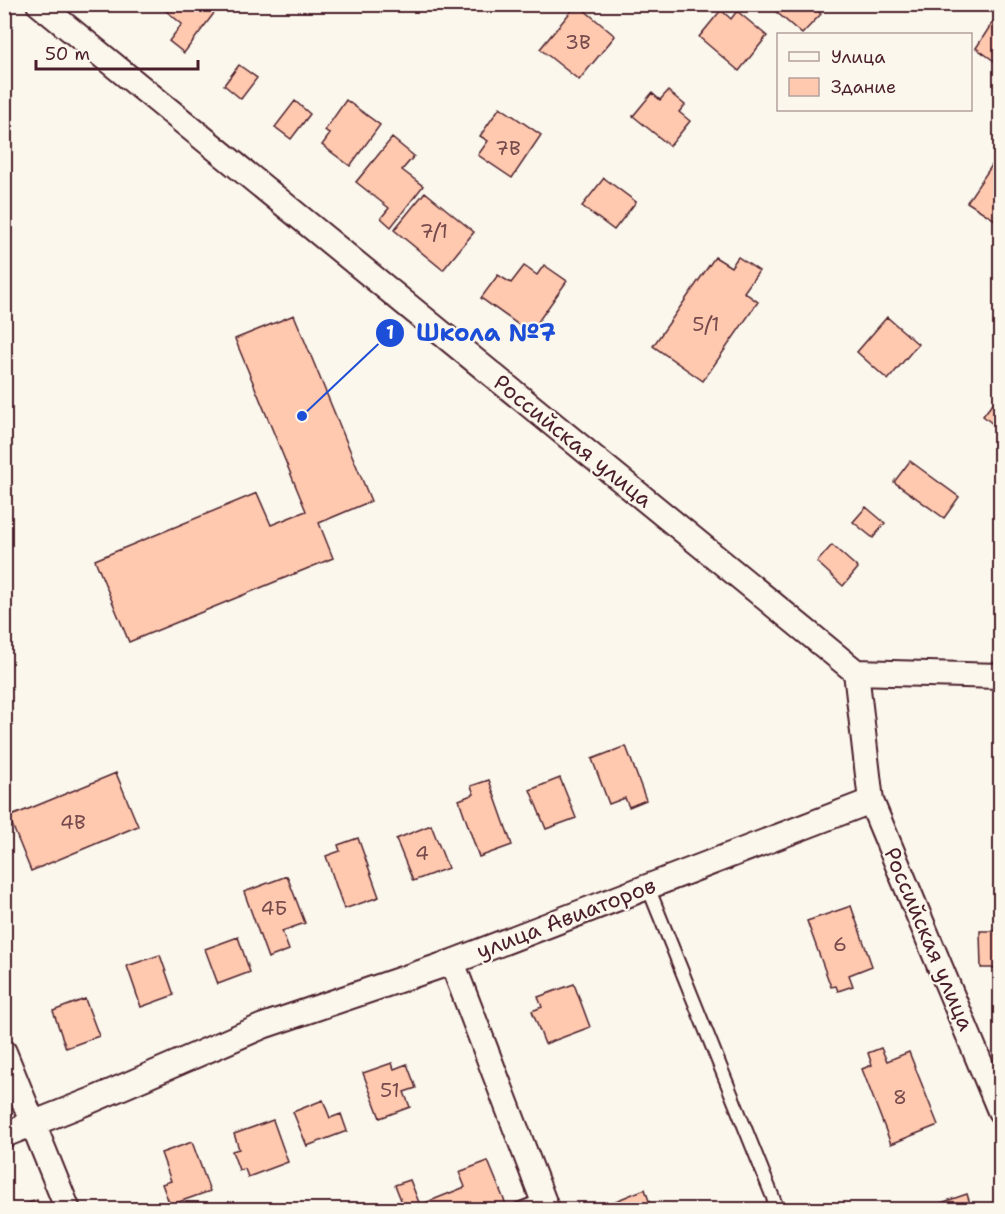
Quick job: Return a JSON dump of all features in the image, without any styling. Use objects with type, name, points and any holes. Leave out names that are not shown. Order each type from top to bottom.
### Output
[{"type":"street","name":"Российская улица","points":[[39,4],[856,672]]},
{"type":"street","points":[[871,801],[856,672],[1000,676]]},
{"type":"street","name":"Российская улица","points":[[871,801],[1000,1111]]},
{"type":"street","name":"улица Авиаторов","points":[[4,1135],[263,1026],[452,962],[871,801]]},
{"type":"street","points":[[452,962],[545,1205]]},
{"type":"street","points":[[4,1052],[68,1209]]},
{"type":"lane","points":[[648,887],[778,1209]]},
{"type":"lane","points":[[519,1209],[545,1205]]},
{"type":"building","points":[[169,4],[221,4],[184,53],[169,41],[182,24],[165,10]]},
{"type":"building","points":[[577,4],[615,36],[579,80],[540,49]]},
{"type":"building","points":[[767,4],[810,4],[821,14],[801,33]]},
{"type":"building","points":[[721,10],[731,19],[737,11],[767,36],[739,71],[699,37]]},
{"type":"building","points":[[994,20],[1000,24],[1000,58],[997,63],[976,48]]},
{"type":"building","points":[[239,65],[257,78],[241,99],[224,85]]},
{"type":"building","points":[[668,91],[685,105],[679,112],[690,121],[670,146],[633,116],[652,93],[660,100]]},
{"type":"building","points":[[346,100],[380,125],[350,166],[322,145],[330,134],[325,130]]},
{"type":"building","points":[[295,101],[310,114],[291,139],[275,127]]},
{"type":"building","points":[[500,107],[541,135],[512,178],[478,155],[488,141],[480,136]]},
{"type":"building","points":[[392,138],[414,156],[402,170],[423,186],[391,227],[381,218],[389,208],[356,182]]},
{"type":"building","points":[[992,165],[1000,171],[1000,218],[998,222],[967,202]]},
{"type":"building","points":[[604,178],[636,202],[614,230],[582,206]]},
{"type":"building","points":[[425,192],[474,232],[443,270],[394,230]]},
{"type":"building","points":[[715,257],[731,267],[738,257],[759,271],[744,292],[758,302],[703,381],[653,346]]},
{"type":"building","points":[[544,265],[567,281],[530,333],[481,298],[498,275],[511,283],[524,266],[537,275]]},
{"type":"building","points":[[294,315],[371,501],[319,523],[333,558],[129,642],[95,560],[257,493],[271,525],[306,511],[235,339]]},
{"type":"building","points":[[887,317],[918,344],[888,380],[857,352]]},
{"type":"building","points":[[1000,394],[1000,430],[983,416]]},
{"type":"building","points":[[910,461],[959,497],[944,518],[894,482]]},
{"type":"building","points":[[866,507],[885,523],[873,538],[853,522]]},
{"type":"building","points":[[832,545],[858,568],[843,586],[817,562]]},
{"type":"building","points":[[626,746],[646,800],[629,807],[625,798],[609,804],[592,759]]},
{"type":"building","points":[[116,773],[138,826],[31,871],[9,817]]},
{"type":"building","points":[[560,778],[576,818],[546,829],[530,790]]},
{"type":"building","points":[[489,780],[512,845],[479,857],[459,800],[474,794],[471,786]]},
{"type":"building","points":[[431,825],[448,868],[413,881],[396,839]]},
{"type":"building","points":[[358,838],[379,897],[344,909],[326,856],[340,851],[338,845]]},
{"type":"building","points":[[287,876],[305,923],[282,931],[289,950],[268,958],[244,892]]},
{"type":"building","points":[[851,906],[872,966],[849,975],[853,986],[838,991],[836,986],[831,987],[807,921]]},
{"type":"building","points":[[980,931],[1000,931],[1000,968],[981,968]]},
{"type":"building","points":[[238,937],[250,972],[218,984],[205,949]]},
{"type":"building","points":[[160,955],[174,995],[141,1007],[127,966]]},
{"type":"building","points":[[574,984],[590,1027],[545,1044],[532,1011],[542,1007],[538,997]]},
{"type":"building","points":[[85,999],[99,1036],[66,1048],[53,1011]]},
{"type":"building","points":[[881,1048],[887,1061],[909,1052],[938,1125],[891,1144],[862,1069],[872,1065],[868,1053]]},
{"type":"building","points":[[392,1063],[394,1069],[407,1064],[416,1088],[404,1092],[410,1107],[380,1118],[363,1073]]},
{"type":"building","points":[[323,1100],[330,1118],[341,1114],[347,1131],[307,1146],[293,1112]]},
{"type":"building","points":[[273,1120],[288,1162],[248,1177],[245,1169],[239,1170],[232,1151],[239,1149],[234,1134]]},
{"type":"building","points":[[192,1142],[210,1191],[170,1205],[162,1184],[171,1181],[161,1153]]},
{"type":"building","points":[[488,1161],[507,1207],[405,1210],[395,1185],[410,1180],[420,1205],[465,1187],[459,1172]]},
{"type":"building","points":[[645,1189],[652,1210],[616,1210],[613,1202]]},
{"type":"building","points":[[967,1194],[972,1210],[930,1210],[929,1207]]},
{"type":"building","points":[[37,1200],[40,1210],[10,1210]]},
{"type":"place","name":"Школа №7","points":[[302,416]]}]
